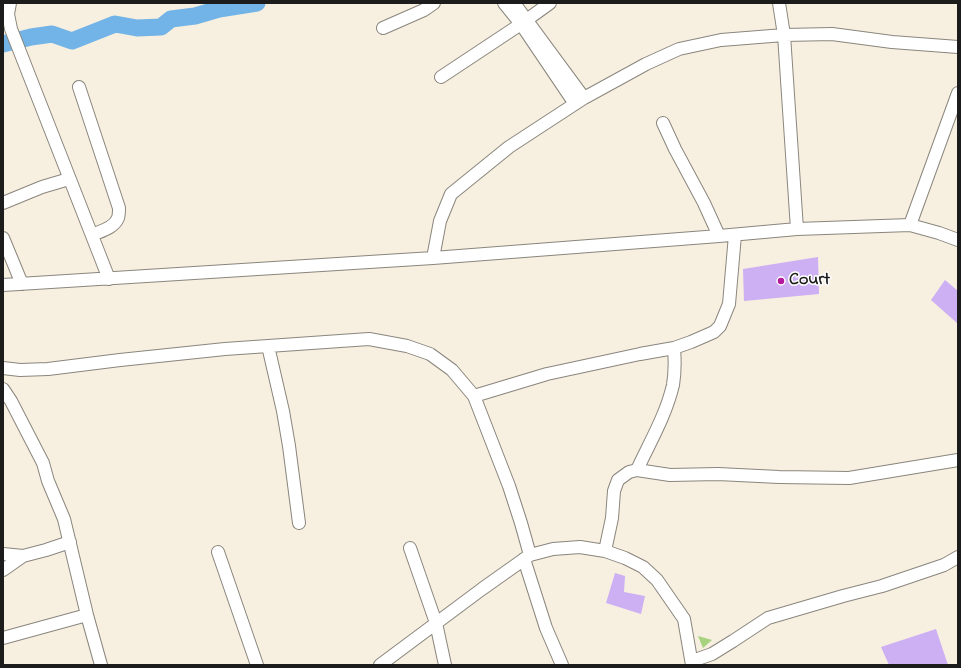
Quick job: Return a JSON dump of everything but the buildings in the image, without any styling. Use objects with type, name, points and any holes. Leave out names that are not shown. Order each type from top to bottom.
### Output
[{"type":"street","points":[[383,28],[424,10],[434,3]]},
{"type":"street","points":[[504,3],[524,22]]},
{"type":"street","points":[[514,3],[524,22],[580,101]]},
{"type":"street","points":[[441,77],[550,3]]},
{"type":"street","points":[[779,3],[784,36],[797,229]]},
{"type":"street","points":[[7,10],[11,29],[109,279]]},
{"type":"street","points":[[432,258],[440,221],[451,194],[509,147],[580,101],[646,64],[679,49],[721,40],[832,34],[892,42],[958,47]]},
{"type":"street","points":[[79,87],[119,208],[118,217],[114,224],[107,229],[92,235]]},
{"type":"street","points":[[910,225],[958,93]]},
{"type":"street","points":[[663,123],[704,203],[719,236]]},
{"type":"street","points":[[3,203],[42,187],[69,179]]},
{"type":"street","points":[[3,285],[432,258],[797,229],[910,225],[958,240]]},
{"type":"street","points":[[474,396],[547,374],[674,348],[705,337],[714,332],[720,326],[729,304],[735,235]]},
{"type":"street","points":[[3,238],[22,284]]},
{"type":"street","points":[[3,368],[20,370],[48,369],[225,349],[369,339],[407,346],[430,354],[452,370],[474,396],[509,486],[521,523],[527,557],[546,628],[562,665]]},
{"type":"street","points":[[268,346],[283,411],[299,523]]},
{"type":"street","points":[[637,470],[663,417],[668,402],[673,384],[675,368],[674,348]]},
{"type":"street","points":[[3,389],[11,400],[43,463],[48,481],[64,519],[87,615],[101,665]]},
{"type":"street","points":[[605,551],[612,518],[614,491],[618,480],[629,472],[637,470],[670,475],[718,474],[849,478],[958,460]]},
{"type":"street","points":[[3,554],[23,556],[70,542]]},
{"type":"street","points":[[380,665],[527,557],[553,549],[580,547],[605,551],[625,558],[643,567],[657,580],[684,619],[692,663],[712,654],[768,618],[882,586],[944,565],[958,557]]},
{"type":"street","points":[[410,548],[436,623],[445,665]]},
{"type":"street","points":[[218,552],[257,665]]},
{"type":"street","points":[[3,570],[23,556]]},
{"type":"street","points":[[3,638],[87,615]]},
{"type":"green space","points":[[698,636],[712,640],[703,648]]},
{"type":"waterway","points":[[3,44],[31,37],[52,34],[72,41],[115,24],[137,28],[161,27],[171,19],[195,16],[219,9],[257,3]]},
{"type":"place","name":"Court","points":[[781,281]]}]
